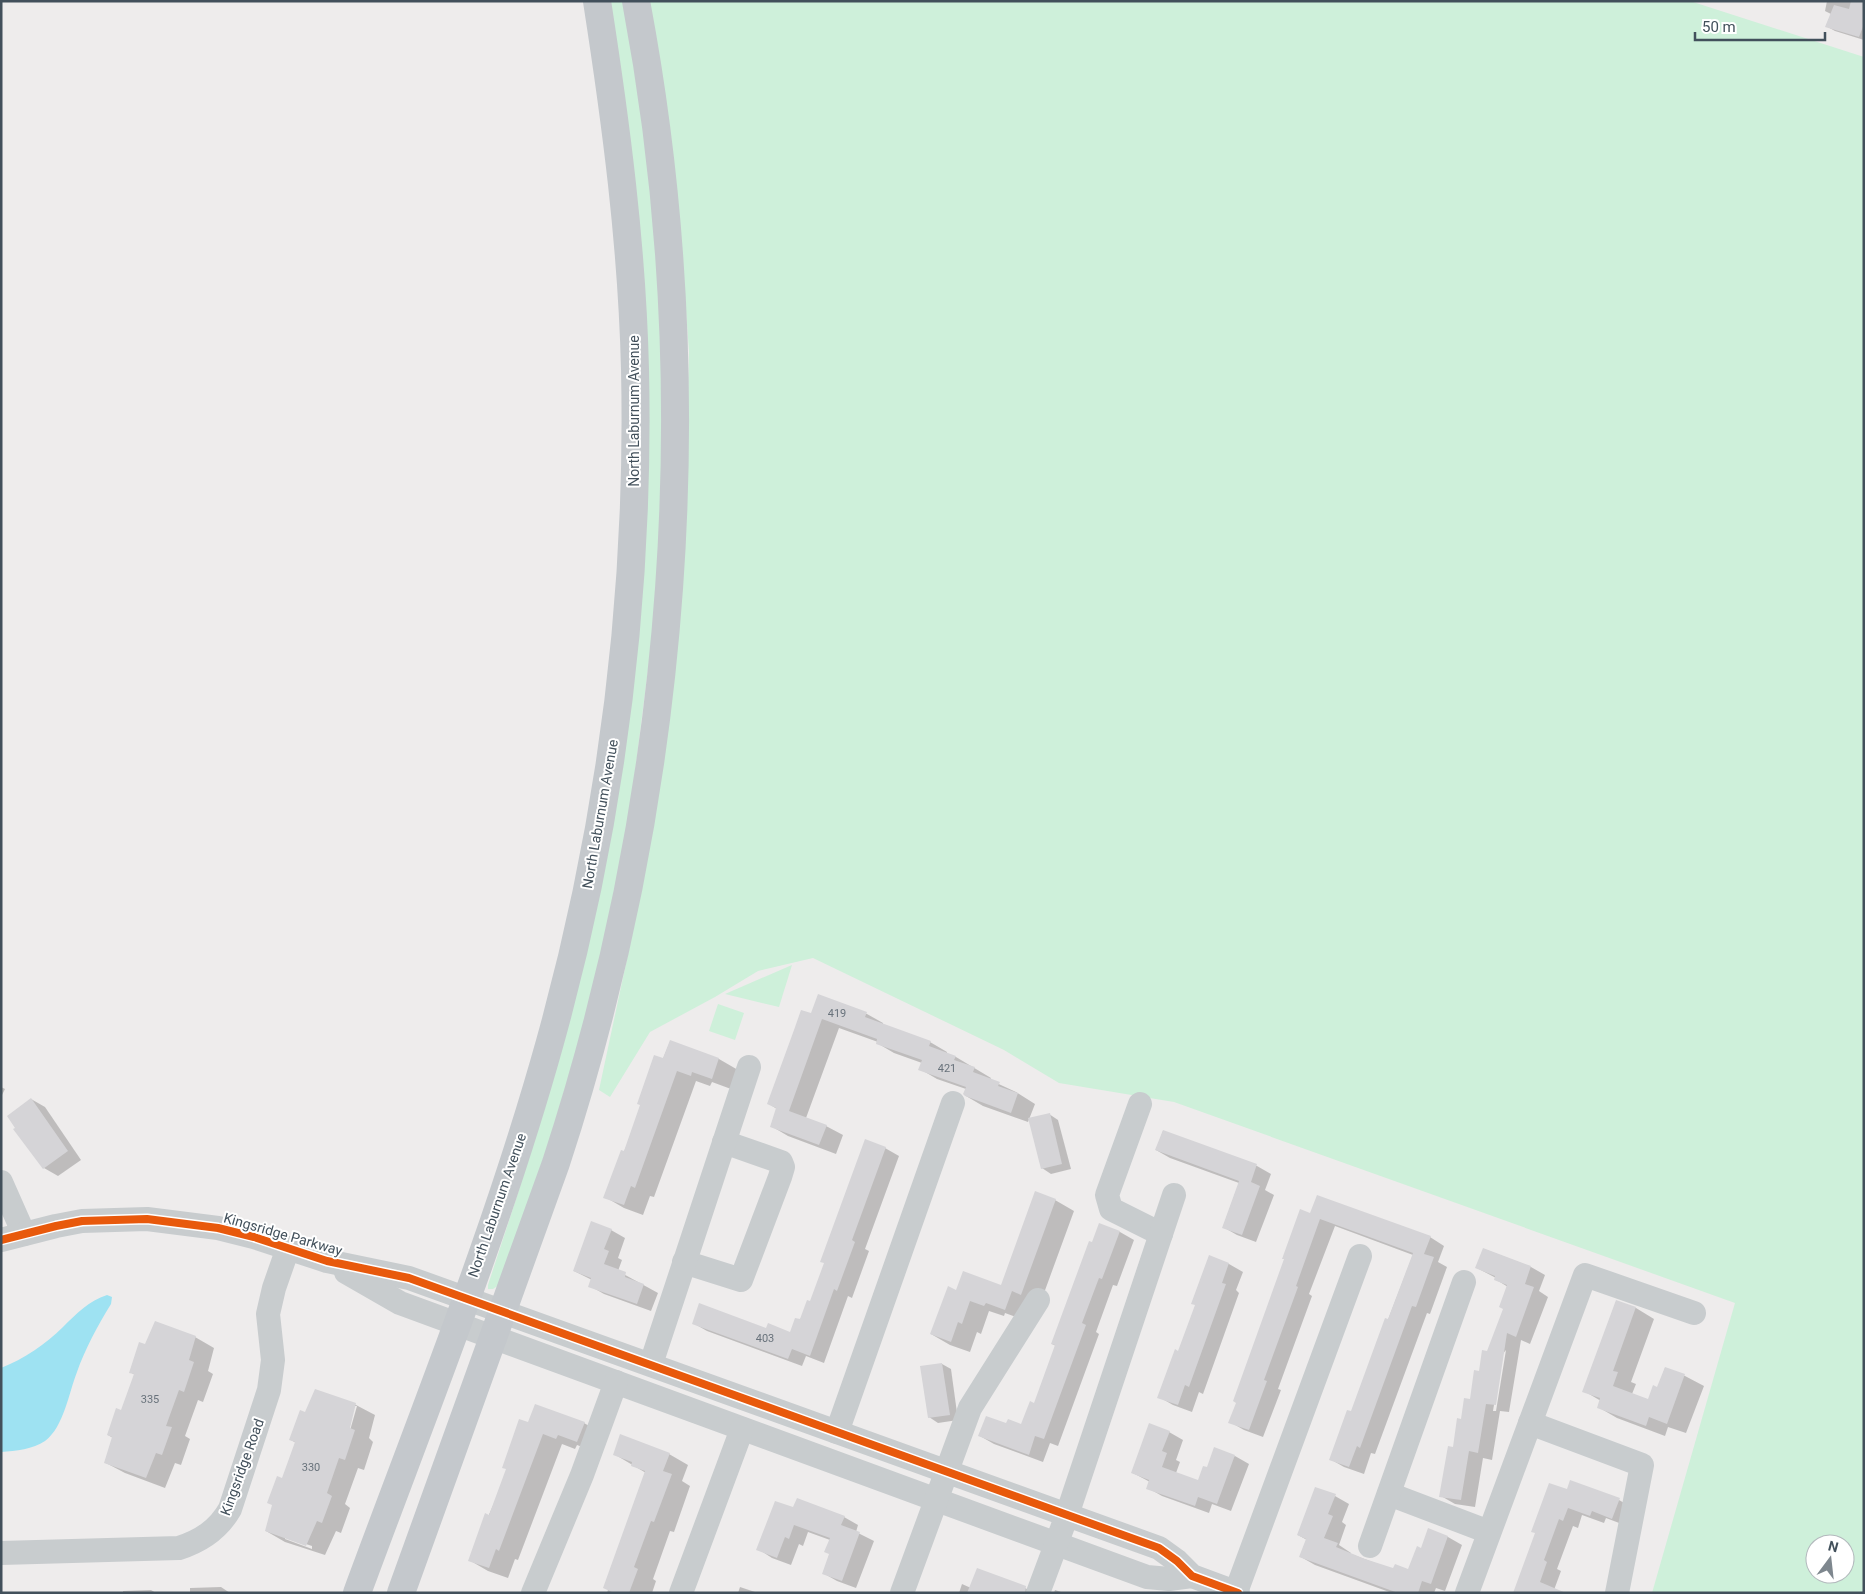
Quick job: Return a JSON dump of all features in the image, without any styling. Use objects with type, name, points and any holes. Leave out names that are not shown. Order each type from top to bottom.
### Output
[{"type":"main road","name":"North Laburnum Avenue","points":[[357,1593],[466,1298],[528,1116],[567,977],[594,852],[621,687],[634,513],[636,460],[635,366],[625,216],[611,93],[597,1]]},
{"type":"main road","points":[[401,1593],[494,1338],[578,1095],[615,953],[650,771],[669,598],[676,450],[675,358],[664,191],[653,105],[636,1]]},
{"type":"street","points":[[533,1593],[622,1384],[644,1362],[684,1262],[749,1067]]},
{"type":"street","points":[[837,1432],[952,1102]]},
{"type":"street","points":[[1140,1104],[1107,1195],[1111,1210],[1161,1234]]},
{"type":"street","points":[[684,1262],[741,1280],[780,1178],[783,1167],[781,1162],[724,1142]]},
{"type":"street","points":[[1,1182],[12,1237]]},
{"type":"street","points":[[1038,1593],[1067,1515],[1174,1194]]},
{"type":"street","name":"Kingsridge Parkway","points":[[12,1237],[82,1222],[147,1219],[218,1228],[327,1261],[409,1278],[1159,1548],[1177,1560],[1189,1584]]},
{"type":"street","name":"Kingsridge Road","points":[[1,1553],[179,1548],[205,1537],[224,1520],[230,1509],[269,1390],[273,1360],[268,1314],[274,1288],[288,1248]]},
{"type":"street","points":[[1189,1584],[1237,1592],[1360,1256]]},
{"type":"street","name":"Kingsridge Parkway","points":[[327,1261],[400,1303],[456,1324],[1147,1576],[1189,1584]]},
{"type":"street","points":[[1467,1593],[1585,1275],[1694,1312]]},
{"type":"street","points":[[1370,1546],[1464,1282]]},
{"type":"street","points":[[902,1593],[970,1408],[1038,1300]]},
{"type":"street","points":[[1530,1423],[1642,1465],[1616,1593]]},
{"type":"street","points":[[682,1593],[742,1429]]},
{"type":"street","points":[[1389,1494],[1489,1532]]},
{"type":"green space","points":[[605,1],[625,1],[638,67],[664,331],[659,582],[626,844],[597,981],[549,1142],[499,1285],[493,1289],[488,1289],[519,1190],[640,572]]},
{"type":"green space","points":[[646,1],[1690,1],[1864,57],[1864,1593],[1652,1593],[1735,1303],[1174,1102],[1059,1083],[1004,1050],[813,958],[758,971],[650,1032],[610,1097],[599,1090],[634,926],[673,681],[686,501],[689,351],[678,203],[658,60]]},
{"type":"green space","points":[[792,965],[779,1007],[725,994]]},
{"type":"green space","points":[[718,1004],[744,1013],[735,1040],[709,1031]]},
{"type":"water","points":[[107,1295],[112,1297],[111,1304],[84,1355],[65,1409],[52,1435],[35,1446],[1,1452],[1,1368],[42,1345],[84,1308]]},
{"type":"building","points":[[1851,1],[1864,1],[1864,24],[1859,37],[1825,27],[1834,5],[1849,9]]},
{"type":"building","points":[[818,994],[867,1012],[865,1017],[931,1041],[929,1046],[956,1056],[954,1060],[975,1067],[973,1072],[1000,1082],[998,1086],[1018,1093],[1011,1113],[965,1096],[963,1094],[966,1087],[918,1070],[922,1060],[876,1044],[877,1039],[822,1019],[789,1111],[827,1125],[819,1145],[770,1127],[776,1108],[767,1104],[801,1010],[811,1013]]},
{"type":"building","points":[[670,1040],[719,1058],[712,1079],[692,1072],[691,1076],[677,1071],[635,1188],[631,1186],[624,1205],[603,1198],[621,1150],[624,1151],[640,1105],[637,1104],[654,1055],[663,1058]]},
{"type":"building","points":[[31,1098],[68,1151],[43,1169],[13,1129],[15,1128],[7,1116]]},
{"type":"building","points":[[1050,1113],[1062,1164],[1041,1169],[1028,1118]]},
{"type":"building","points":[[1163,1130],[1257,1164],[1251,1182],[1260,1186],[1242,1235],[1222,1228],[1239,1181],[1155,1150]]},
{"type":"building","points":[[865,1139],[886,1147],[852,1240],[855,1242],[837,1291],[834,1289],[810,1356],[792,1349],[788,1359],[692,1324],[699,1303],[766,1328],[768,1323],[790,1332],[795,1318],[800,1319],[807,1300],[810,1301],[824,1263],[820,1262]]},
{"type":"building","points":[[1035,1191],[1056,1199],[1021,1295],[1012,1291],[1005,1310],[986,1303],[984,1306],[970,1301],[962,1324],[958,1322],[951,1342],[930,1334],[948,1286],[956,1290],[963,1271],[1001,1285]]},
{"type":"building","points":[[1317,1195],[1431,1236],[1424,1254],[1434,1257],[1416,1307],[1412,1306],[1360,1448],[1357,1446],[1349,1467],[1329,1460],[1347,1410],[1351,1411],[1385,1318],[1388,1319],[1413,1253],[1320,1219],[1296,1286],[1298,1287],[1264,1380],[1267,1381],[1249,1430],[1228,1423],[1236,1403],[1233,1401],[1300,1209],[1310,1213]]},
{"type":"building","points":[[591,1221],[612,1229],[604,1249],[609,1251],[604,1264],[626,1272],[625,1277],[644,1284],[637,1304],[588,1287],[591,1278],[573,1271]]},
{"type":"building","points":[[1099,1223],[1120,1231],[1102,1279],[1099,1278],[1082,1323],[1086,1325],[1044,1439],[1035,1436],[1029,1455],[978,1436],[986,1416],[1006,1423],[1008,1419],[1021,1424],[1030,1401],[1034,1403],[1055,1345],[1051,1344],[1089,1241],[1092,1242]]},
{"type":"building","points":[[1483,1248],[1531,1266],[1525,1284],[1534,1287],[1516,1337],[1507,1333],[1496,1405],[1486,1404],[1478,1453],[1469,1451],[1461,1500],[1439,1497],[1448,1446],[1453,1447],[1457,1418],[1461,1419],[1464,1398],[1470,1399],[1474,1370],[1479,1371],[1482,1350],[1487,1351],[1503,1309],[1499,1307],[1507,1285],[1494,1280],[1495,1276],[1475,1268]]},
{"type":"building","points":[[1209,1255],[1229,1263],[1222,1283],[1226,1284],[1189,1387],[1185,1385],[1178,1405],[1157,1398],[1175,1349],[1178,1351],[1195,1305],[1191,1304]]},
{"type":"building","points":[[1616,1300],[1636,1307],[1613,1371],[1618,1372],[1613,1386],[1648,1399],[1653,1385],[1657,1387],[1665,1367],[1685,1374],[1667,1424],[1649,1417],[1646,1426],[1597,1408],[1600,1398],[1582,1392]]},
{"type":"building","points":[[155,1321],[196,1336],[189,1360],[194,1362],[184,1392],[179,1390],[166,1426],[172,1427],[162,1455],[156,1453],[146,1478],[104,1463],[112,1437],[107,1435],[116,1408],[121,1410],[134,1374],[129,1373],[139,1342],[145,1344]]},
{"type":"building","points":[[942,1363],[950,1415],[928,1418],[920,1366]]},
{"type":"building","points":[[315,1389],[356,1403],[350,1428],[355,1430],[345,1460],[339,1458],[327,1493],[332,1496],[322,1523],[317,1521],[306,1546],[265,1531],[272,1505],[267,1503],[277,1476],[282,1478],[295,1442],[289,1440],[300,1410],[305,1412]]},
{"type":"building","points":[[535,1404],[585,1422],[577,1442],[558,1435],[556,1439],[543,1434],[499,1551],[496,1549],[489,1568],[468,1561],[485,1513],[489,1515],[506,1469],[502,1468],[519,1419],[528,1422]]},
{"type":"building","points":[[1149,1423],[1170,1431],[1162,1451],[1167,1453],[1162,1467],[1198,1480],[1203,1466],[1207,1467],[1214,1447],[1235,1455],[1217,1504],[1198,1497],[1195,1506],[1146,1489],[1149,1480],[1131,1473]]},
{"type":"building","points":[[620,1434],[670,1453],[663,1471],[672,1474],[654,1522],[651,1521],[634,1567],[638,1569],[629,1593],[614,1593],[603,1588],[645,1471],[631,1466],[632,1462],[613,1455]]},
{"type":"building","points":[[1570,1480],[1620,1498],[1612,1519],[1592,1511],[1590,1516],[1568,1508],[1563,1521],[1559,1519],[1544,1560],[1547,1562],[1540,1582],[1566,1593],[1513,1593],[1535,1533],[1531,1532],[1549,1483],[1567,1489]]},
{"type":"building","points":[[1315,1487],[1336,1494],[1328,1514],[1333,1516],[1324,1538],[1338,1543],[1336,1547],[1365,1559],[1393,1568],[1395,1564],[1408,1569],[1417,1546],[1421,1548],[1428,1528],[1448,1536],[1431,1584],[1422,1581],[1418,1593],[1398,1593],[1299,1557],[1306,1539],[1297,1535]]},
{"type":"building","points":[[797,1498],[845,1516],[841,1525],[860,1532],[842,1581],[822,1574],[829,1554],[824,1552],[830,1538],[794,1525],[789,1539],[785,1537],[777,1558],[756,1550],[775,1501],[793,1507]]},
{"type":"building","points":[[977,1568],[1026,1586],[1025,1593],[967,1593]]},
{"type":"cycle path","points":[[1,1240],[82,1221],[147,1219],[218,1228],[254,1237],[327,1261],[409,1278],[1159,1548],[1177,1561],[1192,1576],[1238,1593]]}]
